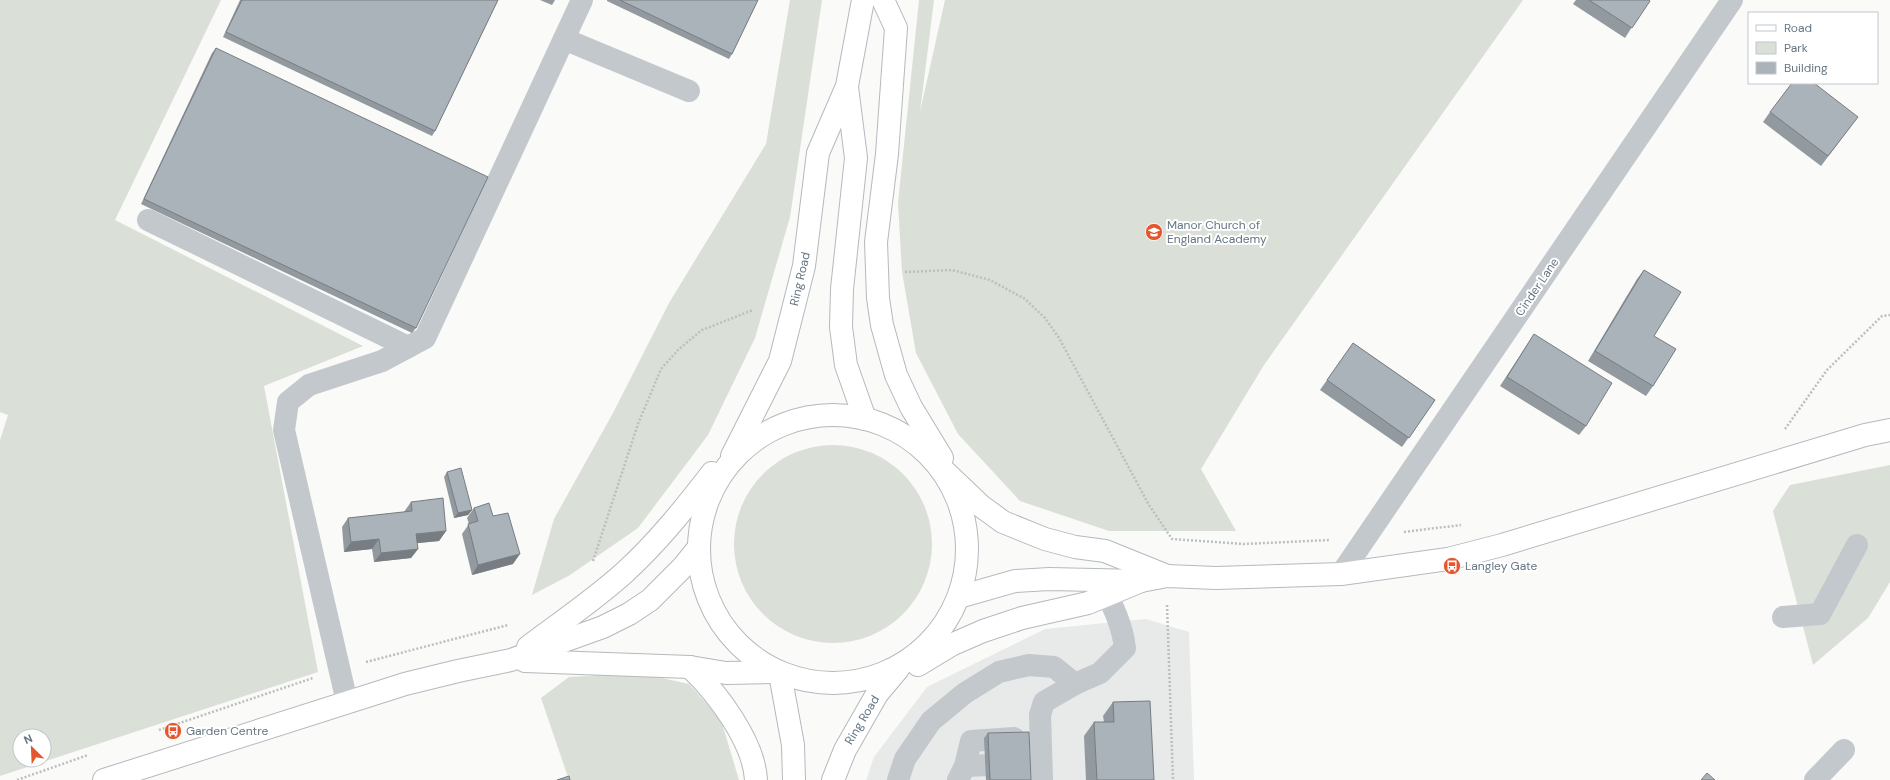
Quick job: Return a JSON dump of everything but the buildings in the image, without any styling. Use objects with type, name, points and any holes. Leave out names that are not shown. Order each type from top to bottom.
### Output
[{"type":"main road","name":"Ring Road","points":[[727,466],[780,361],[804,266],[818,153],[847,86],[863,0]]},
{"type":"main road","points":[[883,0],[896,28],[887,154],[876,242],[878,298],[882,325],[896,375],[911,406],[958,484]]},
{"type":"main road","name":"Ring Road","points":[[847,86],[856,158],[842,289],[841,327],[846,365],[866,419]]},
{"type":"main road","points":[[940,467],[964,518],[968,544],[966,571],[959,597],[945,624],[926,647],[901,665],[879,676],[855,682],[830,684],[806,681],[778,673],[755,659],[735,642],[720,621],[708,598],[704,585],[701,573],[699,547],[703,516],[714,486],[727,466],[750,444],[771,430],[793,421],[817,416],[841,415],[866,419],[894,429],[913,441],[982,506],[1003,522],[1045,539],[1075,547],[1106,551],[1167,576]]},
{"type":"main road","points":[[959,597],[1015,581],[1049,579],[1103,589],[1167,576],[1216,578],[1341,574],[1448,558],[1502,545],[1865,435],[1890,430]]},
{"type":"main road","points":[[511,660],[624,573],[657,540],[686,507],[744,431]]},
{"type":"main road","points":[[104,780],[420,680],[511,660],[603,627],[629,614],[650,600],[683,567],[699,547]]},
{"type":"main road","points":[[886,684],[952,645],[982,631],[1022,618],[1088,603],[1103,589]]},
{"type":"main road","points":[[511,660],[690,667],[726,673],[778,673]]},
{"type":"main road","name":"Ring Road","points":[[833,780],[845,750],[876,694],[901,665]]},
{"type":"main road","points":[[690,667],[709,687],[743,737],[756,780]]},
{"type":"main road","points":[[778,673],[793,745],[794,780]]},
{"type":"lane","points":[[347,702],[284,430],[288,402],[309,385],[382,361],[425,338],[582,0]]},
{"type":"lane","name":"Cinder Lane","points":[[1341,574],[1732,0]]},
{"type":"lane","points":[[564,39],[689,91]]},
{"type":"lane","points":[[148,220],[408,347]]},
{"type":"lane","points":[[1783,617],[1820,614],[1857,545]]},
{"type":"lane","points":[[1040,736],[971,741],[961,773],[1041,771],[1040,715],[1044,702],[1075,684],[1100,673],[1125,648],[1119,619],[1103,589]]},
{"type":"lane","points":[[898,780],[905,758],[931,721],[965,693],[999,672],[1029,665],[1054,667],[1075,684]]},
{"type":"lane","points":[[1815,780],[1844,750]]},
{"type":"path","points":[[902,272],[952,270],[990,280],[1025,300],[1045,318],[1059,338],[1149,505],[1172,540],[1244,544],[1366,538],[1468,524]]},
{"type":"path","points":[[590,567],[596,555],[638,424],[661,369],[679,349],[702,330],[754,310]]},
{"type":"path","points":[[1783,431],[1827,370],[1882,316],[1890,315]]},
{"type":"path","points":[[1167,576],[1173,780]]},
{"type":"shaded area","points":[[1146,619],[1189,632],[1194,780],[866,780],[874,757],[927,687],[1045,629]]},
{"type":"green space","points":[[0,0],[221,0],[115,220],[363,346],[264,386],[318,672],[52,759],[52,728],[12,728],[12,768],[24,768],[0,776],[0,440],[8,415],[0,412]]},
{"type":"green space","points":[[790,0],[822,0],[790,217],[755,338],[708,435],[638,528],[570,575],[532,595],[554,519],[613,413],[669,303],[766,144]]},
{"type":"green space","name":"Manor Church of England Academy","points":[[919,0],[934,0],[920,112],[945,0],[1523,0],[1264,365],[1201,469],[1236,531],[1109,531],[1020,501],[958,434],[916,353],[902,272],[898,203]]},
{"type":"green space","points":[[823,445],[843,445],[852,446],[880,456],[896,467],[910,481],[921,497],[925,506],[931,525],[931,563],[921,591],[910,607],[896,621],[880,632],[862,639],[843,643],[823,643],[814,642],[786,632],[770,621],[756,607],[745,591],[738,573],[734,554],[734,534],[735,525],[745,497],[756,481],[770,467],[786,456],[804,449]]},
{"type":"green space","points":[[1890,465],[1890,582],[1868,618],[1813,665],[1773,511],[1790,485]]},
{"type":"green space","points":[[639,673],[689,684],[721,720],[739,780],[569,780],[541,698],[569,677]]},
{"type":"place","name":"Manor Church of England Academy","points":[[1154,232]]},
{"type":"place","name":"Langley Gate","points":[[1452,566]]},
{"type":"place","name":"Garden Centre","points":[[173,731]]}]
